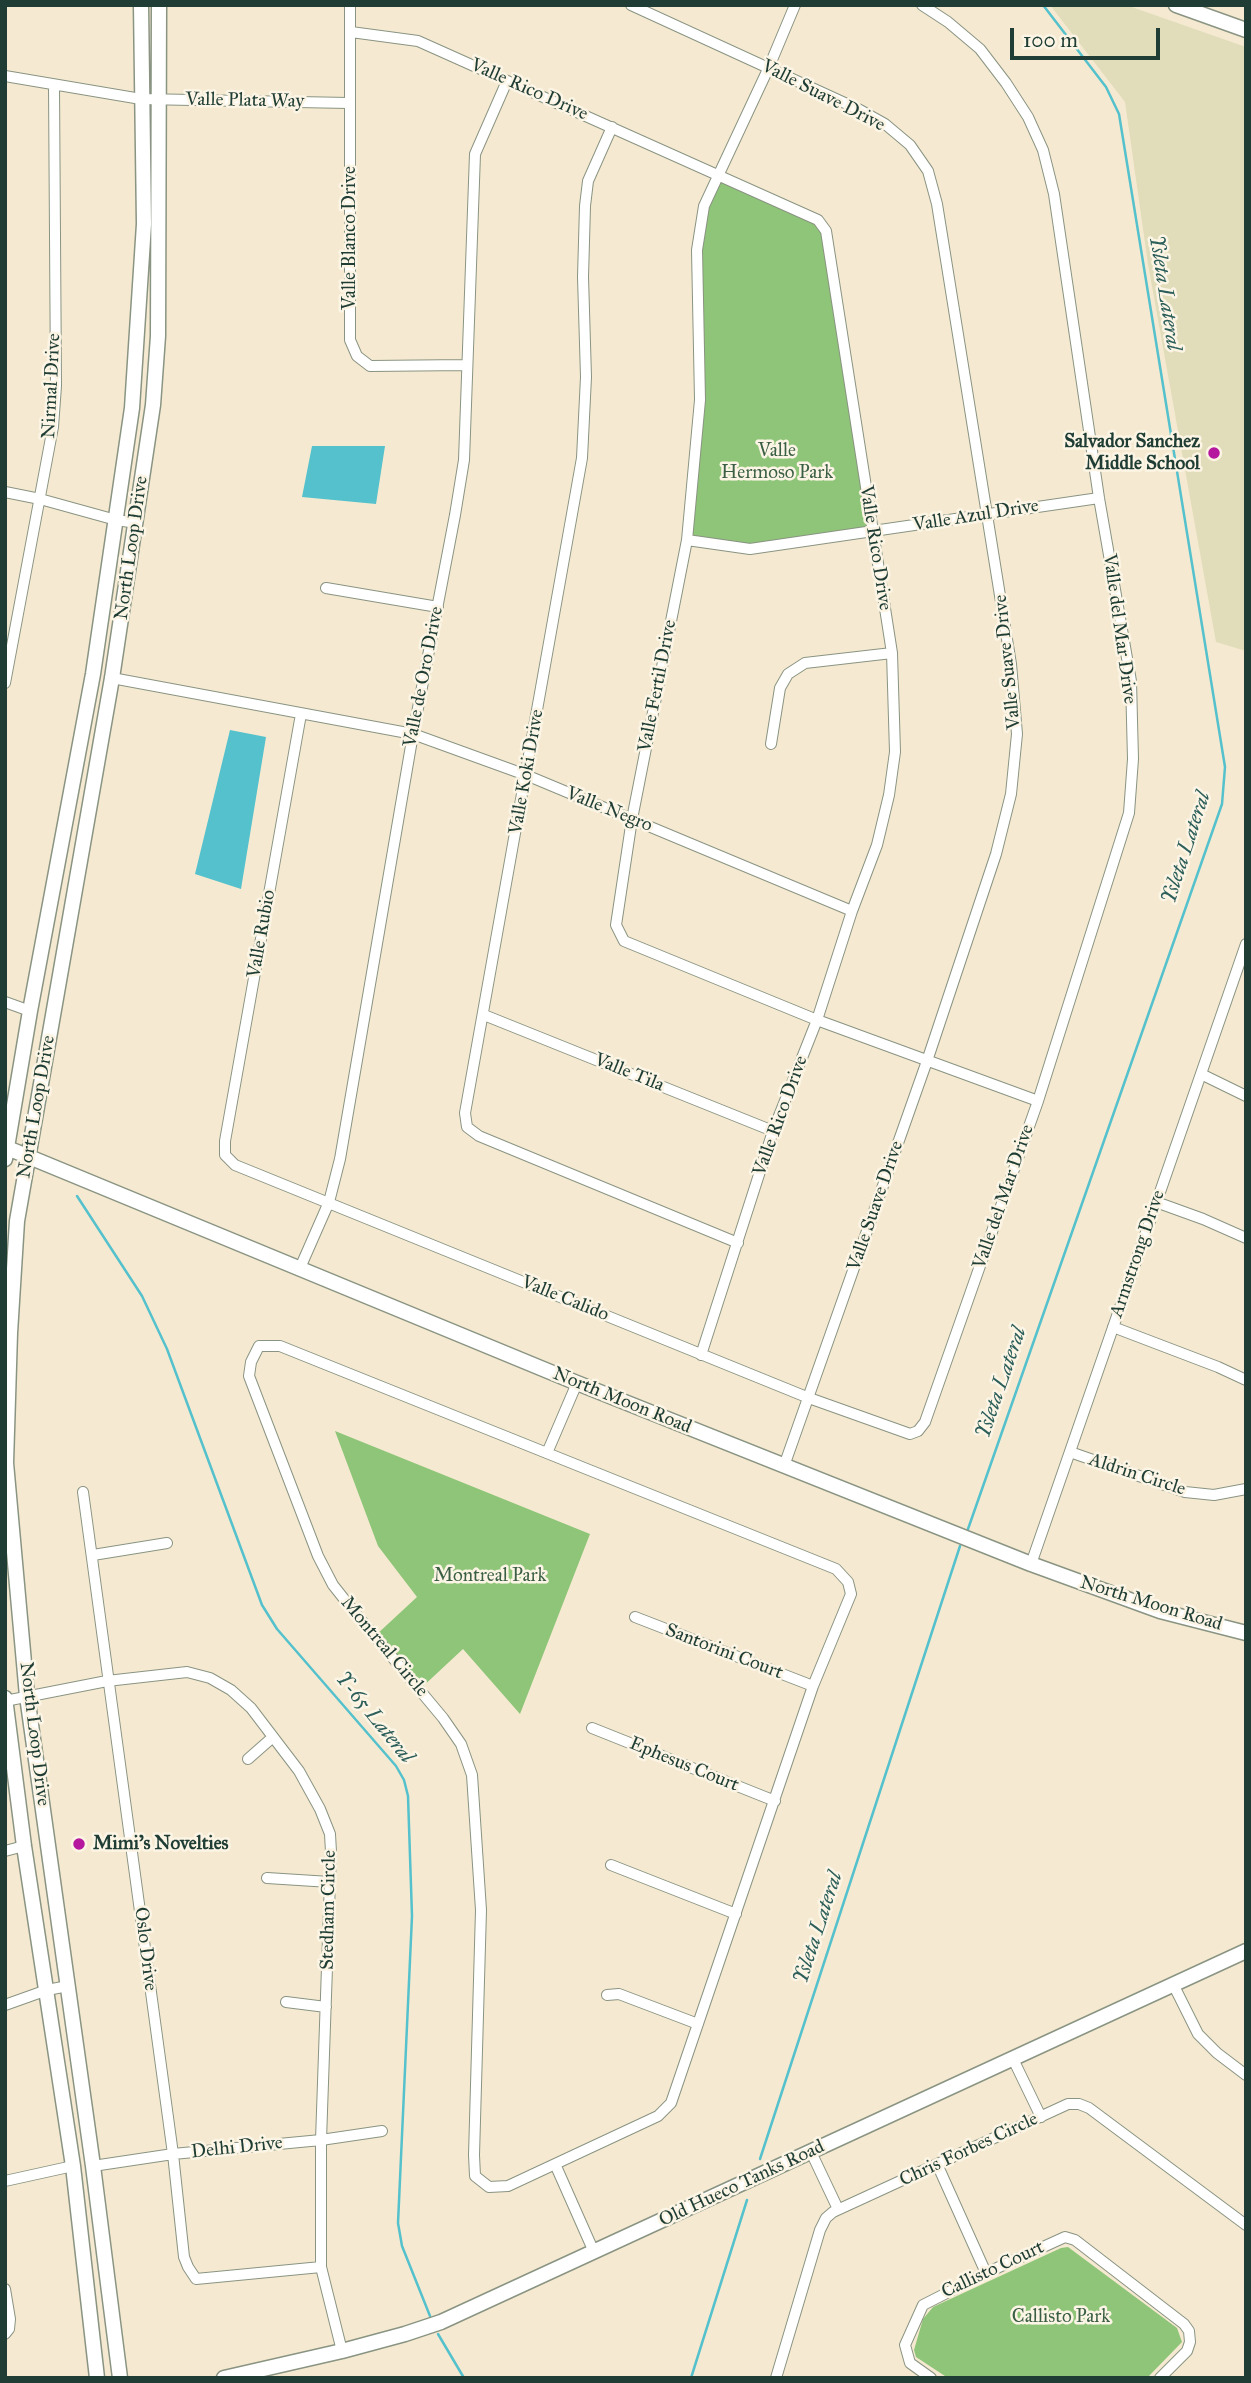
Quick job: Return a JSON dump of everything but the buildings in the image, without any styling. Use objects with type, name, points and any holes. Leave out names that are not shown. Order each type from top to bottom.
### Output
[{"type":"main road","name":"North Loop Drive","points":[[6,1151],[93,674],[132,408],[143,237],[141,5]]},
{"type":"main road","name":"North Loop Drive","points":[[120,2378],[27,1696],[6,1463],[10,1333],[18,1221],[113,678],[153,405],[158,336],[159,5]]},
{"type":"main road","points":[[1176,5],[1246,30]]},
{"type":"main road","name":"North Moon Road","points":[[6,1151],[28,1156],[577,1383],[1031,1564],[1160,1611],[1246,1633]]},
{"type":"main road","name":"North Loop Drive","points":[[5,1700],[24,1846],[73,2166],[97,2378]]},
{"type":"main road","name":"Old Hueco Tanks Road","points":[[224,2378],[342,2351],[441,2322],[1246,1951]]},
{"type":"street","name":"Valle Blanco Drive","points":[[350,5],[350,340],[357,356],[370,366],[466,365]]},
{"type":"street","name":"Valle Suave Drive","points":[[631,5],[860,110],[885,124],[910,145],[928,171],[937,204],[1011,664],[1017,734],[1011,794],[980,905],[784,1466]]},
{"type":"street","name":"Valle Fertil Drive","points":[[795,5],[769,68],[704,206],[697,250],[701,400],[687,540],[632,819],[616,925],[624,942],[817,1020],[1038,1101]]},
{"type":"street","name":"Valle del Mar Drive","points":[[910,1434],[918,1431],[925,1422],[1038,1101],[1129,813],[1133,759],[1130,681],[1099,498],[1054,194],[1042,150],[1028,117],[980,49],[948,22],[922,5]]},
{"type":"street","name":"Valle Rico Drive","points":[[351,32],[418,41],[817,220],[826,231],[892,653],[895,752],[889,795],[877,845],[852,911],[817,1020],[773,1131],[701,1355]]},
{"type":"street","name":"Valle Plata Way","points":[[5,76],[141,99],[349,103]]},
{"type":"street","name":"Valle de Oro Drive","points":[[300,1268],[329,1202],[340,1159],[413,734],[464,460],[475,154],[507,81]]},
{"type":"street","name":"Nirmal Drive","points":[[5,683],[53,427],[56,386],[54,86]]},
{"type":"street","name":"Valle Koki Drive","points":[[612,127],[588,181],[583,241],[586,377],[582,458],[465,1113],[467,1127],[480,1136],[738,1243]]},
{"type":"street","points":[[5,492],[137,523]]},
{"type":"street","name":"Valle Azul Drive","points":[[687,540],[750,549],[1099,498]]},
{"type":"street","points":[[326,588],[438,607]]},
{"type":"street","points":[[771,744],[780,688],[788,674],[805,663],[892,653]]},
{"type":"street","name":"Valle Negro","points":[[113,678],[413,734],[526,775],[852,911]]},
{"type":"street","name":"Valle Rubio","points":[[225,1154],[225,1141],[301,714]]},
{"type":"street","name":"Armstrong Drive","points":[[1031,1564],[1246,944]]},
{"type":"street","points":[[5,1002],[30,1011]]},
{"type":"street","name":"Valle Tila","points":[[484,1015],[773,1131]]},
{"type":"street","points":[[1201,1074],[1246,1096]]},
{"type":"street","name":"Valle Calido","points":[[225,1154],[235,1165],[701,1355],[910,1434]]},
{"type":"street","points":[[1156,1202],[1246,1238]]},
{"type":"street","points":[[1113,1327],[1246,1380]]},
{"type":"street","name":"Montreal Circle","points":[[259,1346],[280,1346],[836,1569],[848,1582],[850,1594],[813,1686],[671,2103],[658,2116],[508,2186],[489,2188],[475,2176],[474,2155],[481,1910],[472,1775],[461,1744],[443,1718],[333,1585],[318,1556],[249,1376],[251,1362],[259,1346]]},
{"type":"street","points":[[547,1453],[577,1383]]},
{"type":"street","name":"Aldrin Circle","points":[[1070,1452],[1185,1492],[1214,1495],[1246,1489]]},
{"type":"street","name":"Oslo Drive","points":[[83,1492],[173,2154],[184,2258],[196,2279],[321,2267]]},
{"type":"street","points":[[93,1555],[167,1544]]},
{"type":"street","name":"Santorini Court","points":[[635,1617],[813,1686]]},
{"type":"street","name":"Stedham Circle","points":[[5,1700],[107,1681],[187,1672],[210,1678],[239,1696],[273,1737],[299,1771],[325,1819],[330,1834],[330,1882],[321,2140],[321,2267],[342,2351]]},
{"type":"street","name":"Ephesus Court","points":[[592,1728],[775,1801]]},
{"type":"street","points":[[248,1759],[273,1737]]},
{"type":"street","points":[[5,1851],[24,1846]]},
{"type":"street","points":[[611,1865],[736,1914]]},
{"type":"street","points":[[267,1878],[330,1882]]},
{"type":"street","points":[[1173,1984],[1198,2034],[1217,2053],[1246,2075]]},
{"type":"street","points":[[5,2005],[47,1990],[68,1986]]},
{"type":"street","points":[[607,1995],[619,1994],[698,2024]]},
{"type":"street","points":[[286,2002],[326,2007]]},
{"type":"street","points":[[1013,2059],[1041,2117]]},
{"type":"street","name":"Chris Forbes Circle","points":[[776,2378],[825,2218],[838,2209],[1068,2104],[1089,2108],[1246,2225]]},
{"type":"street","name":"Delhi Drive","points":[[93,2166],[173,2154],[321,2140],[382,2131]]},
{"type":"street","points":[[811,2152],[838,2209]]},
{"type":"street","points":[[555,2164],[594,2252]]},
{"type":"street","points":[[937,2164],[986,2273]]},
{"type":"street","points":[[5,2181],[73,2166]]},
{"type":"street","name":"Callisto Court","points":[[931,2378],[910,2363],[905,2345],[918,2313],[929,2300],[1065,2237],[1075,2240],[1184,2324],[1189,2331],[1187,2351],[1160,2378]]},
{"type":"street","points":[[5,2289],[10,2319],[9,2329],[5,2334]]},
{"type":"shaded area","name":"Salvador Sanchez Middle School","points":[[1050,5],[1126,5],[1246,47],[1246,651],[1216,642],[1148,264],[1125,102]]},
{"type":"green space","name":"Valle Hermoso Park","points":[[718,176],[818,220],[826,231],[872,532],[750,549],[687,540],[700,400],[697,250],[704,206]]},
{"type":"green space","name":"Montreal Park","points":[[335,1431],[590,1534],[520,1714],[463,1649],[419,1690],[375,1636],[417,1597],[378,1546]]},
{"type":"green space","name":"Callisto Park","points":[[1068,2247],[1177,2328],[1182,2342],[1147,2378],[948,2378],[916,2357],[914,2350],[923,2319],[933,2307]]},
{"type":"water","points":[[312,446],[385,446],[376,504],[302,497]]},
{"type":"water","points":[[230,730],[266,737],[241,889],[195,874]]},
{"type":"waterway","name":"Ysleta Lateral","points":[[968,1529],[1222,804],[1225,767],[1119,114],[1106,87],[1043,5]]},
{"type":"waterway","name":"Y-65 Lateral","points":[[77,1196],[142,1296],[167,1349],[262,1605],[277,1629],[396,1766],[404,1780],[408,1796],[412,1916],[398,2223],[402,2246],[430,2316]]},
{"type":"waterway","name":"Ysleta Lateral","points":[[760,2159],[960,1546]]},
{"type":"waterway","name":"Ysleta Lateral","points":[[691,2378],[747,2200]]},
{"type":"waterway","name":"Y-65 Lateral","points":[[438,2334],[464,2378]]},
{"type":"place","name":"Salvador Sanchez Middle School","points":[[1214,453]]},
{"type":"place","name":"Mimi’s Novelties","points":[[79,1844]]}]
